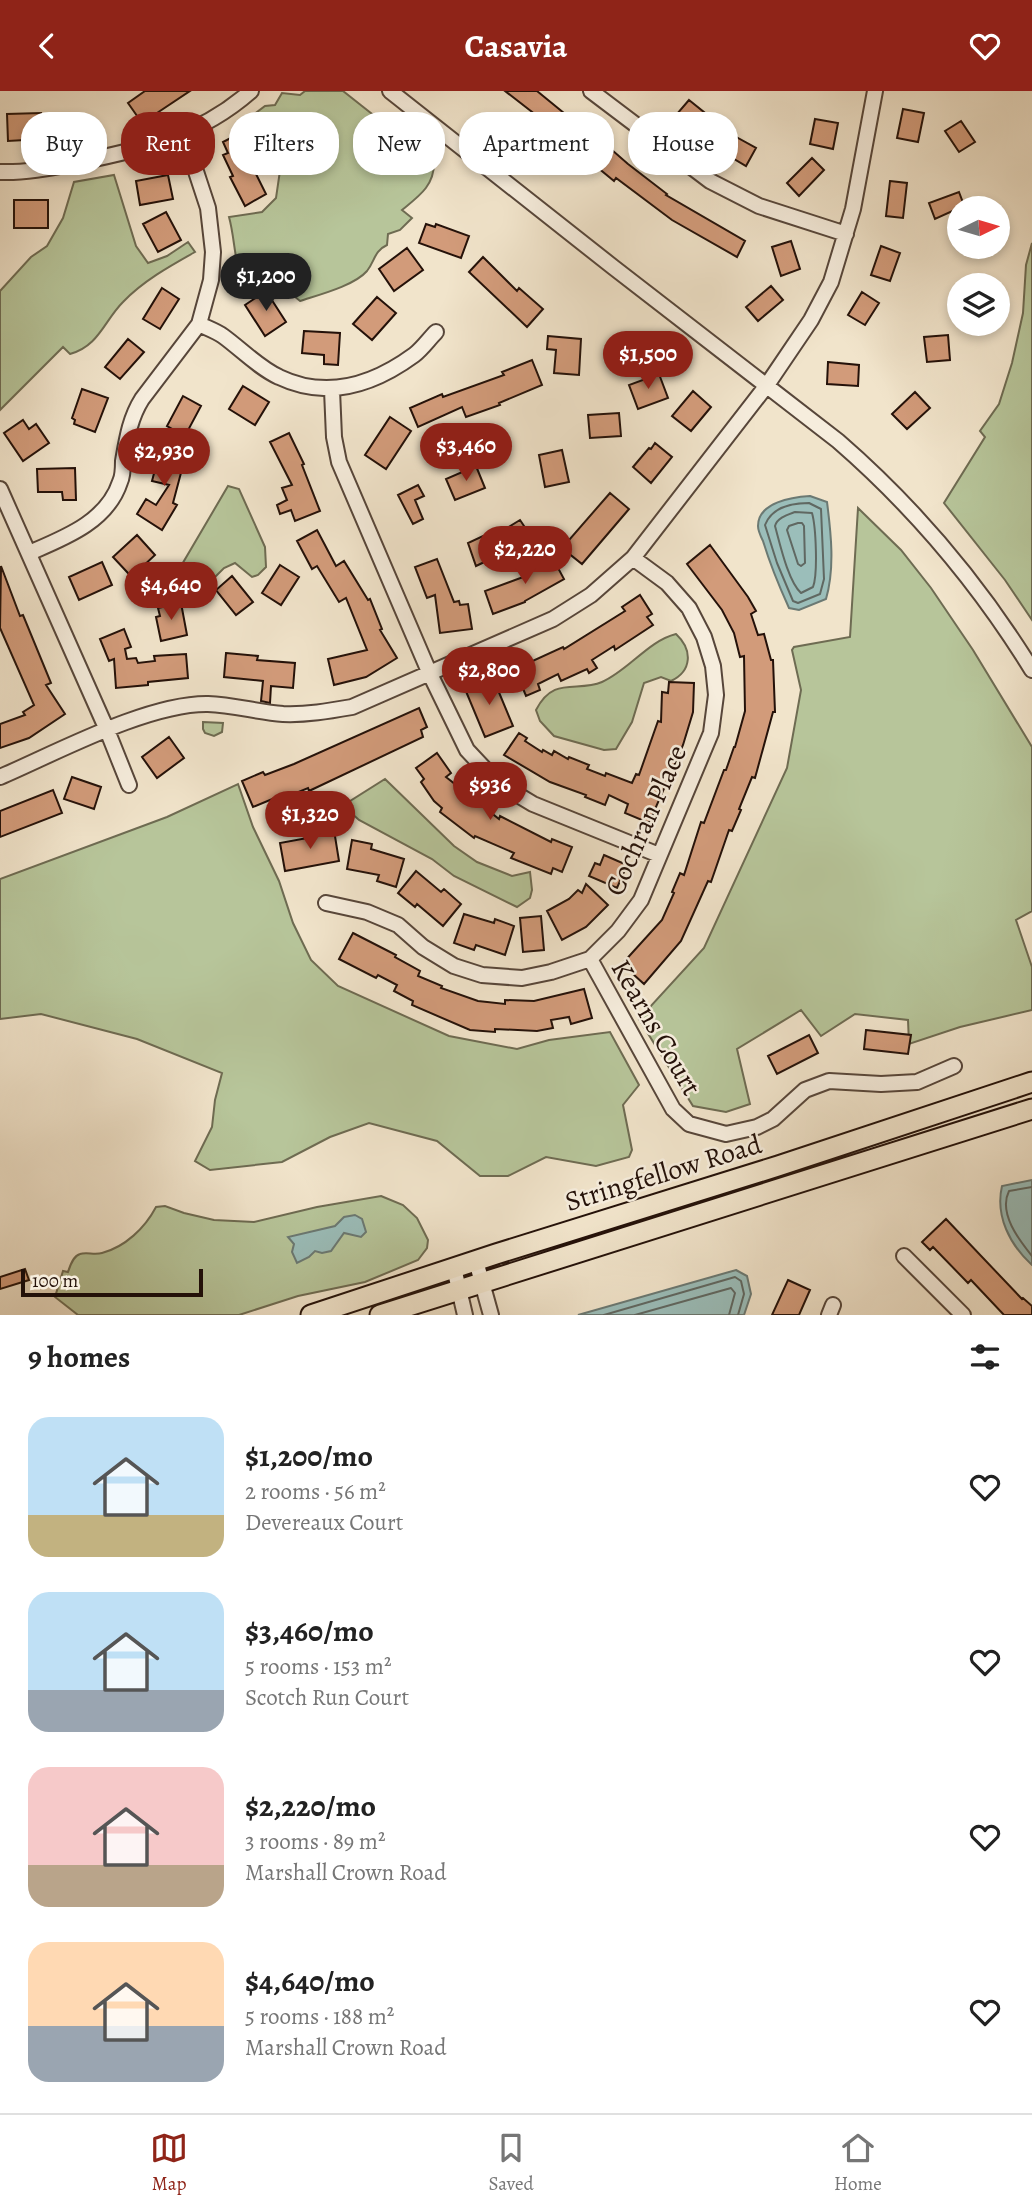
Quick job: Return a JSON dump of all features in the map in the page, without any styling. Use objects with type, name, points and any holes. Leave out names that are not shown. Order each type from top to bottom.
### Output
[{"type":"main road","name":"Stringfellow Road","points":[[311,1315],[1032,1082]]},
{"type":"main road","name":"Stringfellow Road","points":[[380,1315],[1032,1109]]},
{"type":"street","points":[[215,118],[251,91]]},
{"type":"street","points":[[390,91],[612,267],[767,385],[874,472],[901,499],[981,593],[1032,670]]},
{"type":"street","points":[[592,91],[710,181],[759,206],[846,234]]},
{"type":"street","points":[[0,777],[107,730],[151,714],[206,704],[282,714],[317,713],[352,707],[553,619],[591,595],[633,558],[767,385],[816,310],[831,282],[846,234],[875,91]]},
{"type":"street","points":[[0,173],[57,166],[121,153]]},
{"type":"street","points":[[29,553],[74,533],[92,521],[107,505],[120,483],[127,436],[134,412],[199,324],[211,280],[213,252],[208,208],[197,175]]},
{"type":"street","points":[[199,324],[220,334],[278,377],[305,386],[332,390],[357,385],[387,371],[416,354],[436,332]]},
{"type":"street","points":[[332,390],[334,437],[340,462],[430,674],[467,750],[498,783],[533,804],[659,855]]},
{"type":"street","points":[[0,488],[129,785]]},
{"type":"street","name":"Cochran Place","points":[[326,903],[367,912],[398,925],[423,947],[454,966],[482,975],[522,978],[551,972],[590,959],[618,931],[641,901],[711,733],[716,695],[713,666],[705,637],[690,608],[667,583],[633,558]]},
{"type":"street","name":"Kearns Court","points":[[590,959],[673,1109],[689,1124],[726,1134],[757,1127],[773,1119],[805,1090],[828,1081],[881,1084],[917,1082],[954,1066]]},
{"type":"street","points":[[904,1256],[963,1315]]},
{"type":"street","points":[[476,1261],[491,1315]]},
{"type":"street","points":[[454,1268],[465,1315]]},
{"type":"green space","points":[[305,91],[343,91],[370,112],[353,112],[353,175],[432,175],[420,195],[402,210],[412,218],[400,230],[388,234],[387,245],[377,253],[367,271],[345,286],[300,301],[261,269],[239,271],[229,217],[262,212],[276,198],[279,175],[339,175],[339,112],[257,112],[265,106],[275,105],[282,93],[300,95]]},
{"type":"green space","points":[[114,175],[136,246],[148,263],[167,256],[188,242],[195,252],[139,287],[116,309],[88,345],[70,354],[63,347],[0,410],[0,291],[31,257],[47,246],[63,218],[74,182]]},
{"type":"green space","points":[[1032,243],[1032,620],[1005,580],[944,503],[985,437],[980,431],[999,404],[1012,363],[1023,313],[1026,265]]},
{"type":"green space","points":[[228,486],[239,489],[265,547],[266,567],[252,577],[235,563],[224,568],[211,581],[188,582],[174,578]]},
{"type":"green space","points":[[858,508],[901,550],[931,588],[973,650],[1032,747],[1032,911],[1016,920],[1032,967],[1032,1010],[960,1027],[909,1044],[908,1020],[855,1014],[821,1036],[801,1010],[737,1049],[750,1104],[726,1112],[693,1106],[639,1019],[704,948],[787,768],[801,690],[792,650],[794,647],[850,637]]},
{"type":"green space","points":[[676,634],[682,640],[687,653],[688,660],[683,672],[671,681],[661,677],[644,683],[632,722],[616,749],[604,750],[554,736],[540,721],[536,710],[550,692],[602,682],[656,643]]},
{"type":"green space","points":[[203,722],[223,723],[222,732],[214,736],[205,733]]},
{"type":"green space","points":[[385,779],[454,846],[477,862],[512,876],[530,872],[530,898],[517,907],[454,876],[432,859],[359,820],[349,811],[347,803]]},
{"type":"green space","points":[[238,784],[253,827],[279,881],[293,923],[311,960],[338,986],[449,1036],[517,1049],[549,1040],[610,1032],[639,1085],[623,1105],[632,1150],[629,1157],[596,1166],[546,1157],[508,1176],[480,1176],[437,1141],[369,1123],[330,1137],[282,1162],[210,1170],[195,1161],[212,1127],[222,1073],[137,1039],[41,1014],[0,1019],[0,879],[167,817]]},
{"type":"green space","points":[[381,1196],[403,1205],[417,1218],[428,1240],[427,1248],[418,1260],[365,1282],[298,1296],[239,1315],[78,1315],[55,1297],[63,1271],[68,1272],[75,1257],[82,1253],[102,1253],[119,1246],[140,1229],[156,1207],[165,1206],[214,1220],[254,1222]]},
{"type":"water","points":[[810,496],[827,502],[831,575],[826,599],[799,610],[789,608],[758,526],[764,511],[770,506]]},
{"type":"water","points":[[1032,1180],[1032,1265],[1017,1248],[1006,1229],[1000,1197],[1002,1186]]},
{"type":"water","points":[[355,1215],[362,1219],[366,1232],[361,1237],[344,1233],[331,1251],[315,1251],[297,1263],[292,1252],[294,1244],[288,1237],[335,1226],[344,1217]]},
{"type":"water","points":[[736,1270],[747,1276],[751,1294],[744,1315],[578,1315]]},
{"type":"building","points":[[145,91],[190,91],[158,112],[134,112],[128,103]]},
{"type":"building","points":[[505,91],[537,91],[563,112],[532,112]]},
{"type":"building","points":[[689,100],[704,112],[679,112]]},
{"type":"building","points":[[903,109],[924,113],[918,142],[897,138]]},
{"type":"building","points":[[7,114],[21,114],[21,140],[8,141]]},
{"type":"building","points":[[815,119],[838,123],[833,149],[810,144]]},
{"type":"building","points":[[961,121],[975,142],[959,152],[945,131]]},
{"type":"building","points":[[738,138],[756,148],[746,166],[738,161]]},
{"type":"building","points":[[229,139],[229,168],[223,155],[228,153],[223,142]]},
{"type":"building","points":[[614,152],[628,164],[628,175],[642,175],[666,195],[745,241],[737,257],[672,220],[616,178],[614,181],[607,175],[614,175]]},
{"type":"building","points":[[812,158],[824,170],[799,196],[787,183]]},
{"type":"building","points":[[168,175],[173,199],[140,205],[136,181]]},
{"type":"building","points":[[256,175],[266,194],[245,206],[230,177]]},
{"type":"building","points":[[890,181],[907,183],[903,218],[886,216]]},
{"type":"building","points":[[947,196],[947,214],[935,219],[929,203]]},
{"type":"building","points":[[14,200],[48,200],[48,228],[14,228]]},
{"type":"building","points":[[166,212],[181,240],[158,252],[143,224]]},
{"type":"building","points":[[426,224],[435,227],[436,224],[469,236],[461,258],[419,243]]},
{"type":"building","points":[[791,241],[800,269],[781,276],[772,247]]},
{"type":"building","points":[[881,246],[900,253],[890,281],[871,275]]},
{"type":"building","points":[[407,248],[423,270],[394,291],[379,269]]},
{"type":"building","points":[[483,257],[517,291],[519,288],[543,309],[527,327],[469,272]]},
{"type":"building","points":[[771,286],[783,300],[758,321],[746,307]]},
{"type":"building","points":[[162,288],[179,299],[160,329],[143,319]]},
{"type":"building","points":[[266,291],[286,322],[265,336],[245,305]]},
{"type":"building","points":[[862,292],[879,303],[865,325],[848,315]]},
{"type":"building","points":[[377,297],[396,313],[372,340],[353,324]]},
{"type":"building","points":[[304,331],[340,333],[338,365],[324,364],[324,355],[302,353]]},
{"type":"building","points":[[548,336],[581,339],[579,375],[554,373],[556,350],[547,349]]},
{"type":"building","points":[[948,336],[950,360],[927,362],[924,337]]},
{"type":"building","points":[[128,339],[144,352],[120,379],[105,367]]},
{"type":"building","points":[[532,360],[542,385],[499,403],[500,405],[466,417],[462,407],[418,427],[410,408],[442,394],[443,397],[504,375],[502,372]]},
{"type":"building","points":[[828,362],[859,365],[858,386],[827,384]]},
{"type":"building","points":[[659,374],[668,398],[638,409],[629,385]]},
{"type":"building","points":[[243,386],[269,402],[255,425],[229,409]]},
{"type":"building","points":[[82,389],[108,398],[95,432],[74,424],[75,420],[72,418]]},
{"type":"building","points":[[693,391],[711,407],[691,431],[672,416]]},
{"type":"building","points":[[915,392],[930,408],[907,429],[892,414]]},
{"type":"building","points":[[183,396],[201,406],[185,436],[167,426]]},
{"type":"building","points":[[619,413],[621,436],[590,438],[588,415]]},
{"type":"building","points":[[390,417],[411,431],[386,469],[365,455]]},
{"type":"building","points":[[23,420],[29,429],[36,424],[49,443],[23,461],[4,433]]},
{"type":"building","points":[[289,433],[304,464],[302,465],[320,511],[295,521],[291,510],[280,514],[277,505],[287,500],[282,488],[292,485],[270,442]]},
{"type":"building","points":[[655,443],[672,457],[651,483],[633,467]]},
{"type":"building","points":[[161,447],[186,454],[173,503],[177,505],[162,530],[137,514],[146,499],[156,505],[169,485],[152,481]]},
{"type":"building","points":[[562,450],[569,482],[545,487],[539,455]]},
{"type":"building","points":[[476,466],[485,488],[455,500],[446,479]]},
{"type":"building","points":[[75,468],[76,500],[63,500],[62,492],[38,492],[37,469]]},
{"type":"building","points":[[418,485],[424,496],[415,500],[423,519],[413,524],[398,495]]},
{"type":"building","points":[[610,493],[629,509],[582,564],[562,548]]},
{"type":"building","points":[[520,520],[532,538],[504,555],[503,553],[476,566],[468,543],[483,536],[486,541]]},
{"type":"building","points":[[317,530],[336,566],[344,561],[368,600],[370,599],[382,629],[380,630],[397,658],[366,677],[334,685],[328,659],[367,650],[346,598],[339,602],[317,566],[312,569],[297,541]]},
{"type":"building","points":[[137,535],[155,555],[140,569],[150,579],[141,587],[113,557]]},
{"type":"building","points":[[710,545],[756,611],[751,614],[758,635],[764,634],[773,660],[775,712],[755,778],[752,777],[732,831],[729,830],[711,882],[708,881],[681,941],[644,984],[622,964],[662,920],[680,873],[684,875],[701,822],[704,823],[735,747],[745,711],[744,656],[740,657],[734,633],[722,610],[687,564]]},
{"type":"building","points":[[551,555],[564,579],[525,602],[493,614],[485,591],[526,576],[523,570]]},
{"type":"building","points":[[437,559],[454,602],[459,601],[460,605],[468,604],[472,629],[440,633],[435,595],[427,598],[415,567]]},
{"type":"building","points":[[102,562],[112,585],[79,600],[69,577]]},
{"type":"building","points":[[280,565],[299,577],[281,605],[262,593]]},
{"type":"building","points":[[1,566],[20,616],[23,615],[51,683],[46,685],[65,714],[29,738],[0,748],[0,724],[25,715],[23,712],[34,705],[0,628]]},
{"type":"building","points":[[232,576],[253,602],[236,615],[216,590]]},
{"type":"building","points":[[640,595],[652,614],[647,617],[653,625],[615,650],[614,646],[592,660],[597,668],[589,673],[587,669],[561,681],[558,674],[538,684],[540,690],[526,696],[515,669],[563,647],[564,649],[625,611],[622,607]]},
{"type":"building","points":[[181,603],[187,635],[161,641],[156,617],[160,616],[158,608]]},
{"type":"building","points":[[124,629],[131,647],[125,649],[127,659],[136,658],[138,663],[155,661],[154,656],[186,654],[188,678],[116,688],[114,659],[109,661],[100,639]]},
{"type":"building","points":[[226,653],[258,656],[257,660],[295,663],[293,688],[271,686],[270,703],[261,701],[263,681],[224,677]]},
{"type":"building","points":[[493,678],[513,726],[485,737],[465,689]]},
{"type":"building","points":[[669,682],[694,683],[693,712],[683,745],[649,823],[625,813],[628,804],[609,795],[605,805],[550,782],[504,755],[519,733],[527,738],[525,741],[542,752],[543,750],[552,755],[554,751],[568,759],[569,757],[589,765],[587,769],[632,783],[636,774],[639,775],[658,721],[661,722],[662,692],[668,693]]},
{"type":"building","points":[[419,708],[427,727],[421,730],[423,737],[309,791],[308,788],[284,798],[282,795],[253,807],[242,781],[294,764]]},
{"type":"building","points":[[169,737],[184,758],[157,778],[142,757]]},
{"type":"building","points":[[437,753],[451,773],[446,777],[499,819],[500,816],[551,842],[552,839],[572,847],[562,872],[553,868],[551,874],[511,858],[514,853],[475,836],[474,838],[440,812],[442,808],[421,782],[424,779],[416,768]]},
{"type":"building","points":[[72,777],[101,787],[94,809],[64,799]]},
{"type":"building","points":[[53,790],[62,813],[0,837],[0,811]]},
{"type":"building","points":[[334,830],[339,861],[285,871],[280,843]]},
{"type":"building","points":[[352,840],[372,844],[371,849],[404,859],[396,887],[377,881],[379,875],[347,869]]},
{"type":"building","points":[[604,855],[627,865],[617,888],[589,876],[595,863],[600,865]]},
{"type":"building","points":[[416,871],[441,892],[444,889],[461,904],[443,926],[417,904],[415,907],[398,893]]},
{"type":"building","points":[[586,884],[608,905],[586,927],[562,940],[547,911],[569,899],[578,890],[582,893]]},
{"type":"building","points":[[464,914],[494,923],[495,919],[514,926],[505,955],[476,945],[474,950],[454,943]]},
{"type":"building","points":[[541,916],[544,950],[523,952],[520,918]]},
{"type":"building","points":[[353,933],[396,955],[395,957],[420,971],[418,976],[442,986],[441,988],[478,1001],[505,1004],[505,1000],[534,1001],[584,989],[592,1018],[571,1024],[569,1017],[551,1020],[553,1028],[537,1031],[470,1030],[412,1005],[413,1001],[394,991],[397,985],[378,975],[376,978],[339,959]]},
{"type":"building","points":[[866,1030],[911,1035],[908,1054],[864,1049]]},
{"type":"building","points":[[809,1035],[818,1053],[777,1074],[768,1056]]},
{"type":"building","points":[[946,1219],[1022,1299],[1032,1306],[1032,1315],[1004,1315],[971,1280],[968,1283],[933,1247],[930,1250],[922,1242]]},
{"type":"building","points":[[25,1269],[29,1280],[0,1289],[0,1277]]},
{"type":"building","points":[[788,1280],[810,1290],[799,1315],[772,1315]]}]
